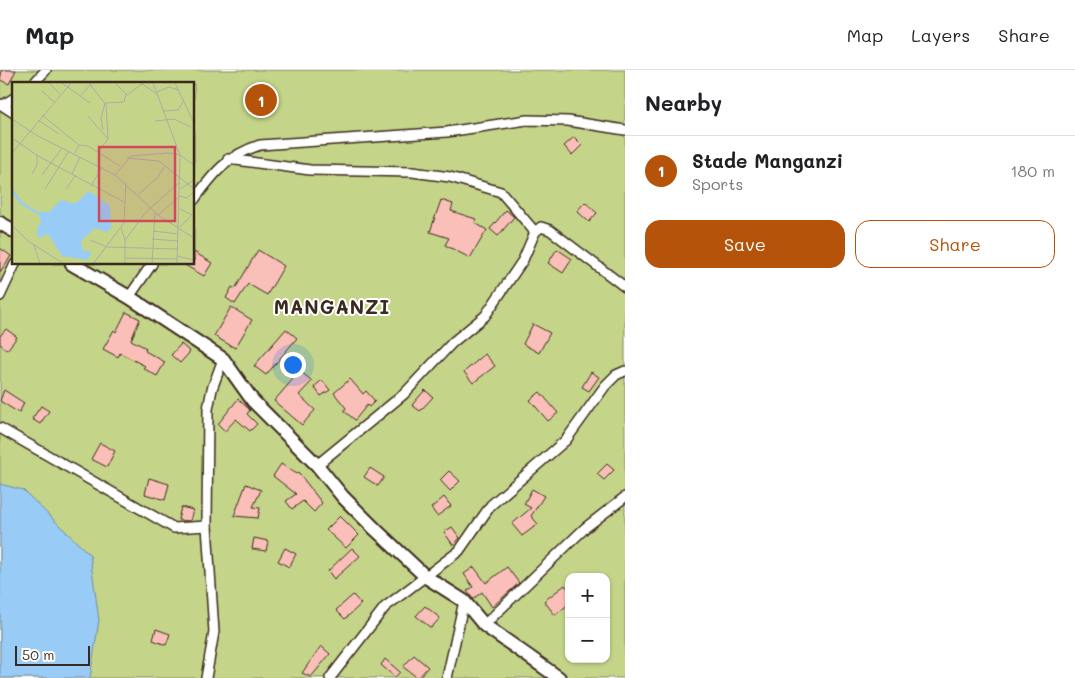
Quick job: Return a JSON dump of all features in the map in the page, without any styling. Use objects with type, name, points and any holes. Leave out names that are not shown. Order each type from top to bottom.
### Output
[{"type":"main road","points":[[0,223],[12,230]]},
{"type":"main road","points":[[74,265],[129,297],[223,359],[253,401],[317,465],[343,497],[426,577],[464,601],[484,625],[559,678]]},
{"type":"street","points":[[35,82],[46,70]]},
{"type":"street","points":[[195,199],[228,159],[243,150],[260,145],[447,132],[527,120],[568,121],[625,130]]},
{"type":"street","points":[[228,159],[310,170],[412,172],[450,177],[501,192],[535,232]]},
{"type":"street","points":[[317,465],[404,394],[453,342],[485,316],[523,260],[535,232],[541,227],[550,230],[625,287]]},
{"type":"street","points":[[0,296],[15,265]]},
{"type":"street","points":[[129,297],[151,265]]},
{"type":"street","points":[[206,678],[214,632],[207,526],[208,409],[212,389],[223,359]]},
{"type":"street","points":[[330,678],[384,607],[459,551],[490,505],[566,440],[606,386],[616,375],[625,371]]},
{"type":"street","points":[[0,428],[174,528],[207,526]]},
{"type":"street","points":[[484,625],[585,528],[625,497]]},
{"type":"street","points":[[447,678],[464,601]]},
{"type":"green space","points":[[0,70],[625,70],[625,678],[0,678]]},
{"type":"water","points":[[0,484],[23,490],[90,555],[99,620],[90,678],[0,678]]},
{"type":"building","points":[[2,70],[16,70],[9,84],[0,80]]},
{"type":"building","points":[[574,137],[582,145],[572,155],[564,146]]},
{"type":"building","points":[[441,200],[453,204],[451,211],[476,219],[475,223],[487,230],[470,258],[445,245],[449,238],[430,232]]},
{"type":"building","points":[[585,202],[597,213],[589,222],[577,211]]},
{"type":"building","points":[[506,210],[514,217],[498,236],[490,229]]},
{"type":"building","points":[[0,248],[11,256],[0,272]]},
{"type":"building","points":[[557,249],[572,259],[563,273],[548,263]]},
{"type":"building","points":[[258,250],[284,266],[267,295],[248,284],[235,304],[226,298],[232,287],[235,289]]},
{"type":"building","points":[[195,253],[212,263],[204,276],[185,265],[195,265]]},
{"type":"building","points":[[231,307],[252,320],[235,348],[214,336]]},
{"type":"building","points":[[126,312],[140,319],[131,340],[146,348],[145,351],[165,362],[157,376],[143,368],[145,366],[120,353],[118,357],[103,349],[114,330],[116,332]]},
{"type":"building","points":[[533,324],[550,333],[539,353],[523,344]]},
{"type":"building","points":[[6,329],[17,337],[7,350],[0,344],[0,336]]},
{"type":"building","points":[[286,329],[297,338],[266,375],[254,366]]},
{"type":"building","points":[[181,344],[190,352],[180,363],[171,355]]},
{"type":"building","points":[[485,354],[495,366],[473,383],[464,372]]},
{"type":"building","points":[[300,371],[312,381],[299,395],[315,410],[302,425],[274,401]]},
{"type":"building","points":[[591,372],[599,377],[589,391],[582,387]]},
{"type":"building","points":[[350,379],[363,394],[366,391],[375,401],[369,407],[367,405],[355,420],[344,411],[346,408],[334,393]]},
{"type":"building","points":[[322,380],[330,390],[321,396],[314,387]]},
{"type":"building","points":[[4,390],[24,403],[19,413],[0,401]]},
{"type":"building","points":[[425,390],[433,397],[420,411],[412,405]]},
{"type":"building","points":[[540,392],[558,413],[548,421],[530,400]]},
{"type":"building","points":[[238,399],[250,410],[247,414],[257,424],[250,431],[236,419],[225,431],[218,424]]},
{"type":"building","points":[[41,406],[49,411],[40,424],[32,419]]},
{"type":"building","points":[[100,443],[115,451],[107,467],[91,459]]},
{"type":"building","points":[[281,464],[297,474],[298,472],[322,503],[314,512],[303,501],[292,509],[286,501],[296,494],[273,476]]},
{"type":"building","points":[[607,464],[614,470],[604,480],[597,474]]},
{"type":"building","points":[[370,468],[384,477],[378,486],[364,477]]},
{"type":"building","points":[[449,471],[460,481],[450,491],[440,480]]},
{"type":"building","points":[[149,478],[169,484],[165,500],[145,494]]},
{"type":"building","points":[[246,484],[261,490],[253,507],[260,508],[258,518],[234,516]]},
{"type":"building","points":[[532,489],[544,496],[531,516],[538,524],[522,536],[512,524],[531,508],[524,504]]},
{"type":"building","points":[[444,497],[451,506],[437,516],[431,508]]},
{"type":"building","points":[[181,507],[193,510],[190,521],[178,520]]},
{"type":"building","points":[[340,516],[359,535],[346,548],[326,530]]},
{"type":"building","points":[[452,527],[460,538],[453,545],[444,532]]},
{"type":"building","points":[[254,538],[268,541],[266,551],[252,549]]},
{"type":"building","points":[[285,548],[296,554],[289,567],[278,561]]},
{"type":"building","points":[[352,548],[360,556],[334,579],[328,571]]},
{"type":"building","points":[[474,567],[486,583],[507,567],[519,583],[492,607],[482,592],[473,599],[467,591],[473,587],[464,574]]},
{"type":"building","points":[[565,585],[565,607],[555,615],[544,601]]},
{"type":"building","points":[[353,595],[361,604],[345,619],[336,610]]},
{"type":"building","points":[[425,606],[440,618],[431,628],[416,616]]},
{"type":"building","points":[[156,629],[170,634],[166,645],[153,640]]},
{"type":"building","points":[[321,646],[330,654],[311,677],[302,673]]},
{"type":"building","points":[[414,655],[428,667],[418,678],[403,667]]},
{"type":"building","points":[[385,659],[400,672],[395,677],[381,665]]},
{"type":"place","name":"Stade Manganzi","points":[[261,100]]},
{"type":"district","name":"MANGANZI","points":[[332,307]]}]
